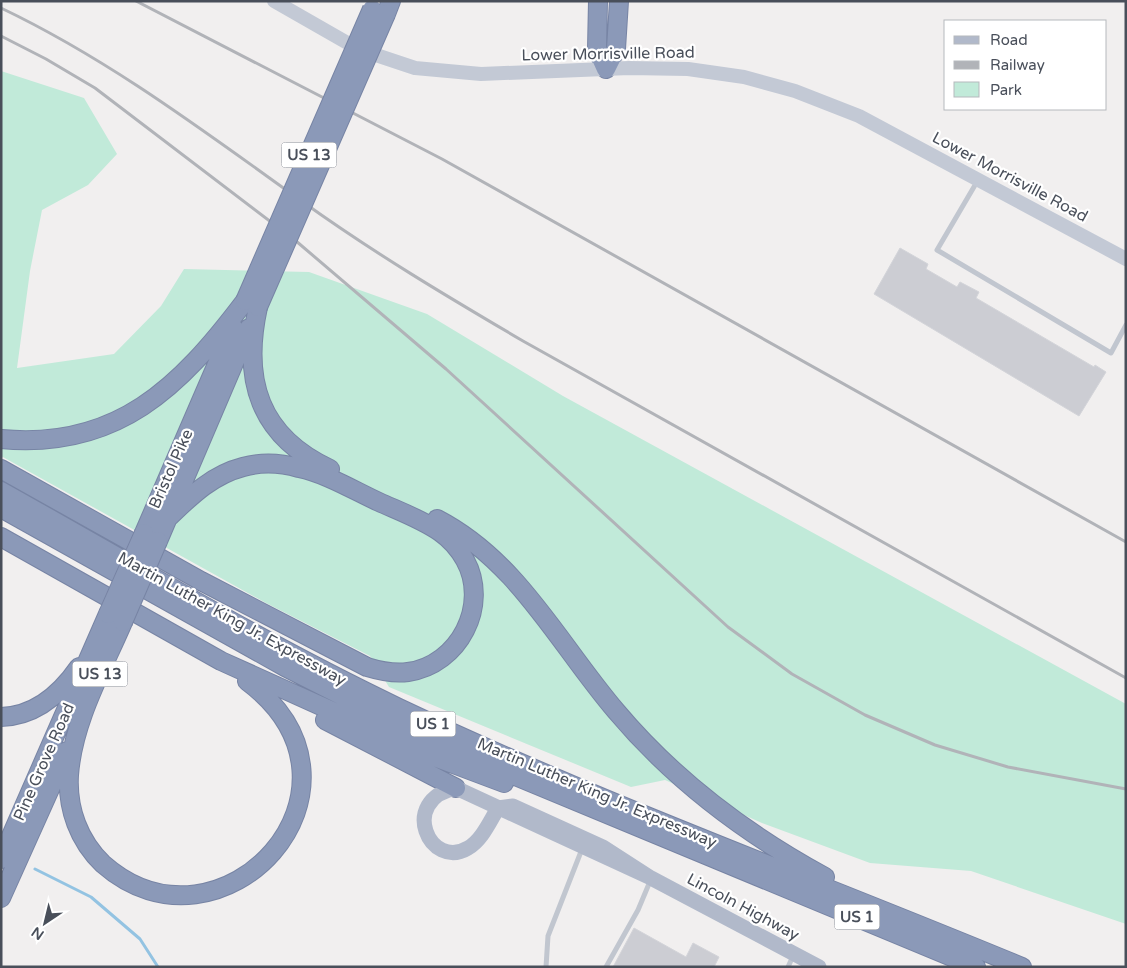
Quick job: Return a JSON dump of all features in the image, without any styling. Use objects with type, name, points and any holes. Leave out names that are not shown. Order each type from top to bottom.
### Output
[{"type":"highway","points":[[598,1],[597,49],[606,69]]},
{"type":"highway","points":[[606,69],[616,50],[619,1]]},
{"type":"highway","name":"US 13","points":[[151,537],[169,517],[251,304],[381,6]]},
{"type":"highway","points":[[1,438],[35,440],[72,436],[106,425],[140,409],[168,389],[183,375],[251,304]]},
{"type":"highway","points":[[251,304],[251,346],[255,388],[271,422],[287,442],[314,461],[432,516],[475,542],[514,578],[612,706],[677,774],[732,819],[773,847],[887,911]]},
{"type":"highway","name":"Bristol Pike","points":[[98,637],[116,618],[251,304]]},
{"type":"highway","points":[[1,469],[226,594],[367,667],[397,673],[427,667],[452,649],[468,624],[474,605],[471,576],[465,560],[448,539],[427,524],[311,471],[272,464],[232,470],[207,483],[169,517]]},
{"type":"highway","name":"Martin Luther King Jr. Expressway","points":[[1,491],[266,639],[397,707],[502,754],[1022,967]]},
{"type":"highway","name":"Martin Luther King Jr. Expressway","points":[[1,508],[233,638],[346,698],[451,748],[976,967]]},
{"type":"highway","points":[[1,537],[221,661],[268,684],[460,767],[633,825]]},
{"type":"highway","points":[[1,552],[48,564]]},
{"type":"highway","name":"US 13","points":[[78,725],[116,618]]},
{"type":"highway","points":[[1,717],[27,711],[48,700],[68,681],[98,637]]},
{"type":"highway","name":"Pine Grove Road","points":[[1,859],[98,637]]},
{"type":"highway","points":[[78,725],[69,775],[71,803],[77,828],[98,860],[126,883],[162,897],[177,899],[203,898],[231,890],[264,867],[288,837],[297,812],[301,772],[295,744],[282,718],[256,688],[221,661]]},
{"type":"highway","points":[[268,684],[295,704],[456,788]]},
{"type":"highway","name":"Pine Grove Road","points":[[1,898],[78,725]]},
{"type":"main road","points":[[456,788],[439,793],[425,811],[424,826],[426,833],[440,849],[454,852],[469,848],[481,836],[498,808]]},
{"type":"main road","name":"Lincoln Highway","points":[[456,788],[582,848],[651,878]]},
{"type":"main road","name":"Lincoln Highway","points":[[498,808],[507,805],[518,807],[603,847],[651,878],[791,960],[818,967]]},
{"type":"street","name":"Lower Morrisville Road","points":[[274,1],[358,49],[415,68],[481,74],[653,68],[706,71],[777,86],[844,109],[1126,259]]},
{"type":"lane","points":[[978,180],[937,250],[1110,353],[1126,325]]},
{"type":"lane","points":[[546,967],[548,936],[582,848]]},
{"type":"lane","points":[[606,967],[638,910],[651,878]]},
{"type":"green space","points":[[1,71],[84,98],[117,154],[88,185],[42,210],[30,271],[17,368],[114,354],[161,306],[184,269],[309,272],[427,314],[563,396],[1126,704],[1126,924],[971,871],[870,863],[762,823],[665,780],[631,787],[389,687],[370,656],[266,603],[1,456]]},
{"type":"building","points":[[900,248],[928,264],[926,269],[957,287],[960,282],[979,292],[976,298],[1094,367],[1095,365],[1106,372],[1079,416],[874,294]]},
{"type":"building","points":[[634,928],[686,957],[693,943],[719,957],[714,967],[613,967]]},
{"type":"waterway","points":[[35,869],[91,897],[140,939],[158,967]]},
{"type":"railway","points":[[136,1],[442,159],[1126,542]]},
{"type":"railway","points":[[1,8],[41,28],[119,74],[357,239],[467,308],[1126,678]]},
{"type":"railway","points":[[1,36],[46,59],[95,88],[296,241],[446,369],[728,627],[792,674],[865,715],[935,745],[1008,767],[1126,789]]}]
